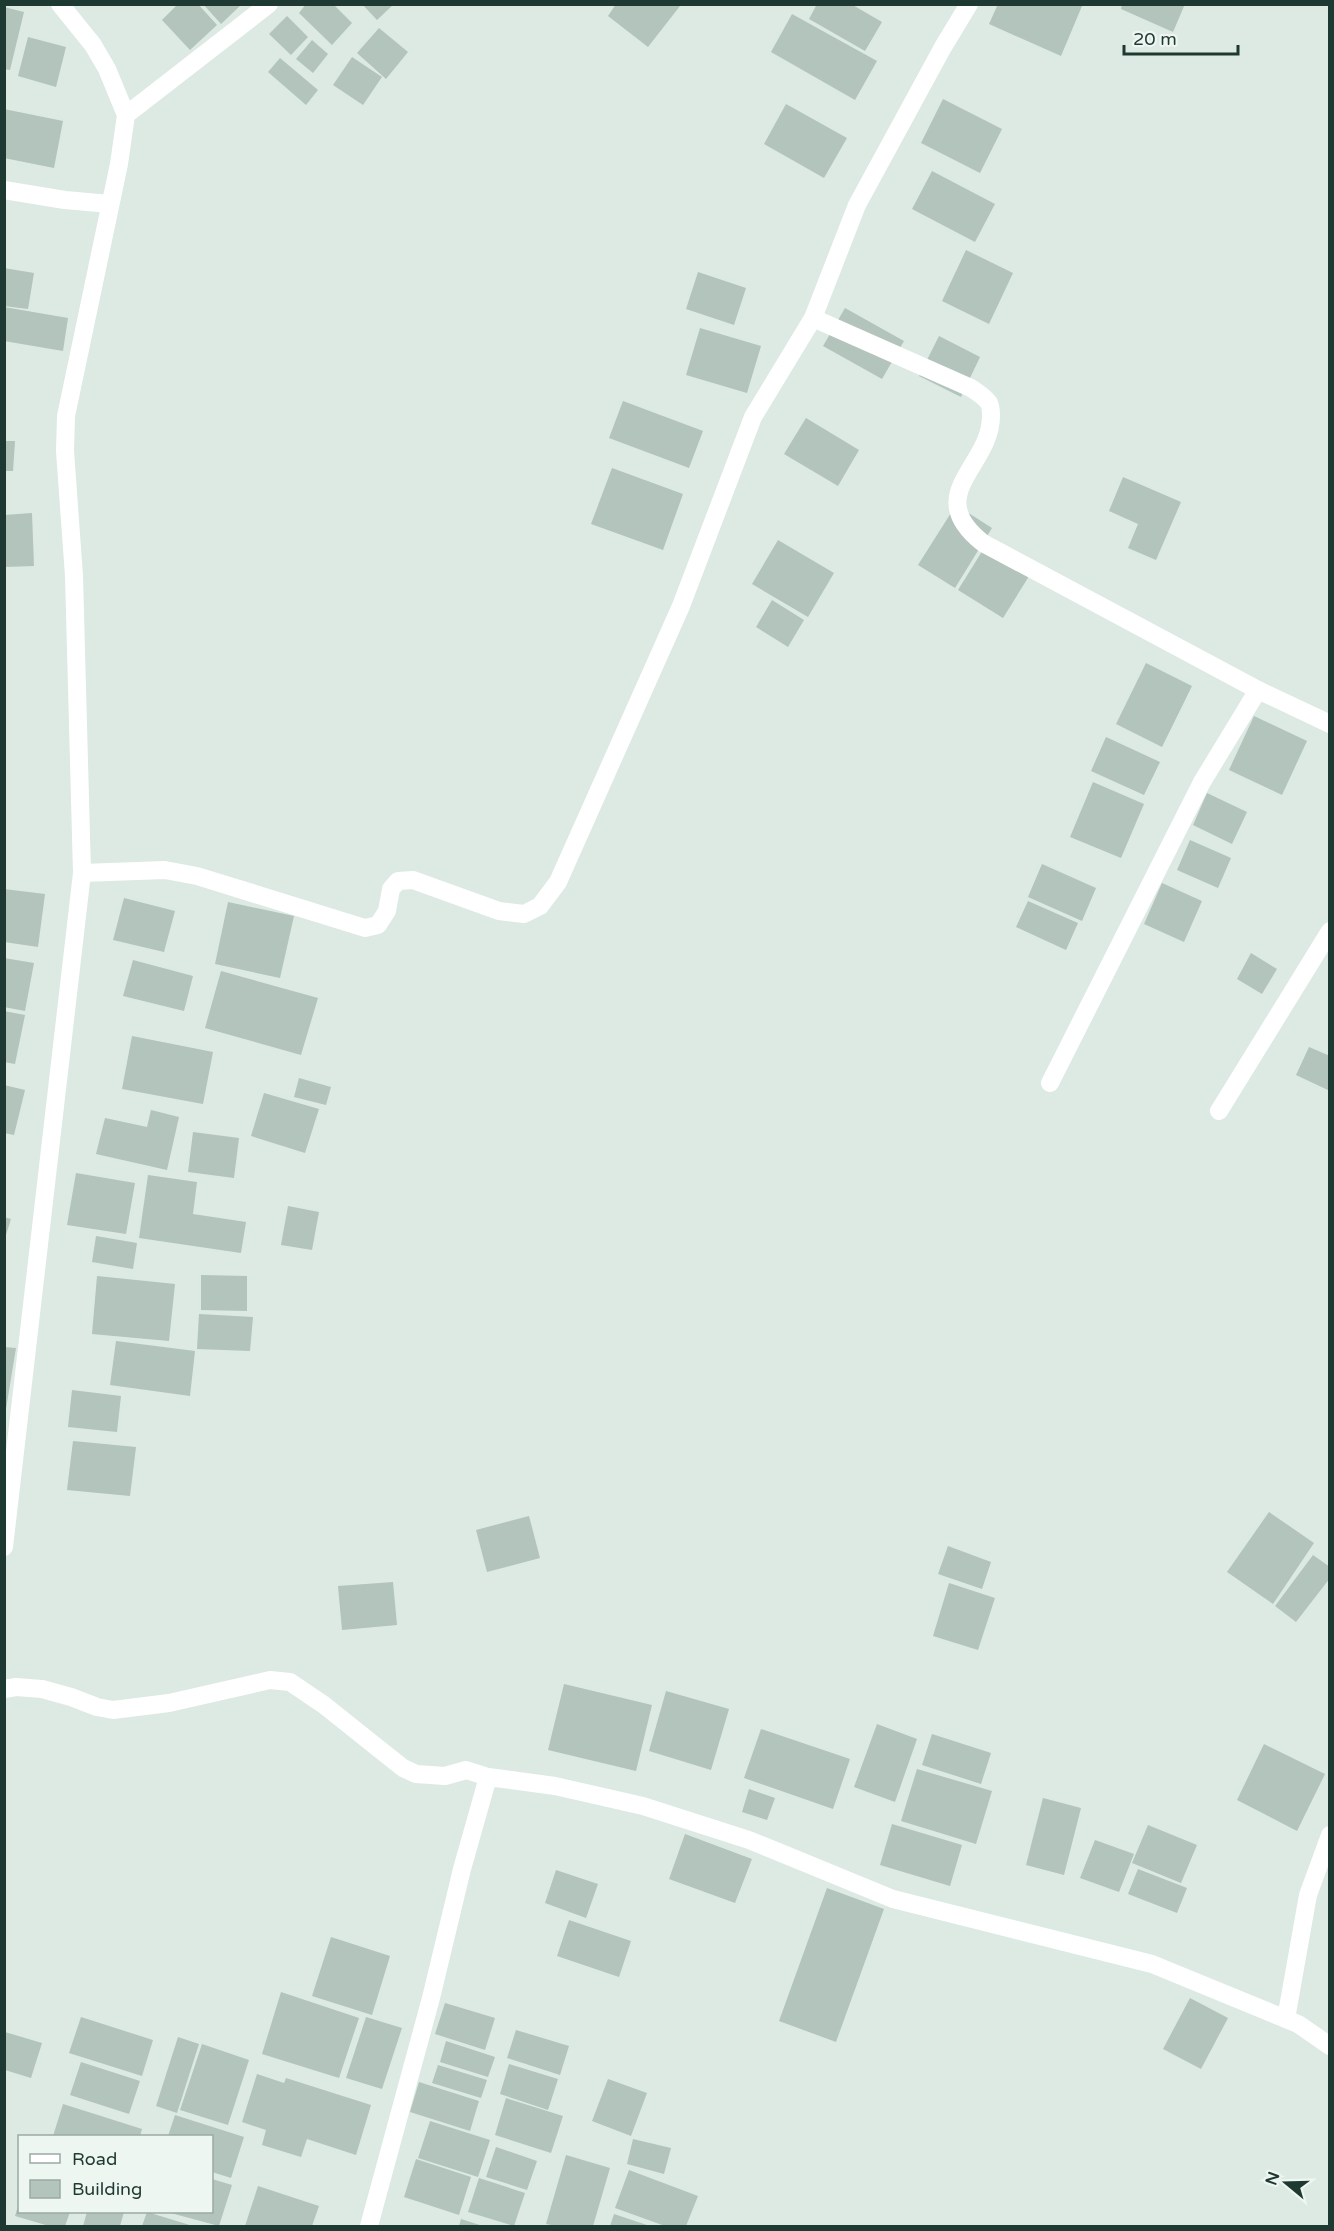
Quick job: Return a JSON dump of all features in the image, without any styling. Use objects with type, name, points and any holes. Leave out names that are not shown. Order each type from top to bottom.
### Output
[{"type":"street","points":[[4,1547],[82,873],[74,576],[65,451],[66,416],[126,115],[107,69],[93,45],[60,4]]},
{"type":"street","points":[[126,115],[269,4]]},
{"type":"street","points":[[82,873],[165,870],[197,876],[365,928],[378,925],[387,911],[391,889],[398,881],[413,880],[499,911],[524,914],[540,906],[558,882],[681,606],[753,417],[813,318],[857,205],[969,4]]},
{"type":"street","points":[[4,190],[65,200],[110,204]]},
{"type":"street","points":[[813,318],[971,388],[988,402],[991,409],[991,425],[983,445],[962,482],[958,506],[960,519],[969,532],[983,543],[1258,690],[1329,724]]},
{"type":"street","points":[[1050,1083],[1202,782],[1258,690]]},
{"type":"street","points":[[1219,1111],[1329,931]]},
{"type":"street","points":[[4,1689],[15,1687],[42,1689],[113,1710],[169,1703],[270,1680],[290,1682],[324,1705],[404,1768],[416,1774],[445,1776],[466,1770],[488,1777],[555,1785],[643,1806],[749,1840],[893,1899],[1152,1964],[1298,2024],[1329,2046]]},
{"type":"street","points":[[369,2226],[488,1777]]},
{"type":"street","points":[[1286,2019],[1308,1895],[1329,1835]]},
{"type":"building","points":[[178,4],[198,4],[217,25],[190,50],[162,20]]},
{"type":"building","points":[[203,4],[242,4],[221,24]]},
{"type":"building","points":[[306,4],[333,4],[352,23],[332,45],[299,13]]},
{"type":"building","points":[[362,4],[394,4],[377,20]]},
{"type":"building","points":[[616,4],[678,4],[680,6],[648,47],[608,16]]},
{"type":"building","points":[[817,4],[851,4],[882,22],[865,51],[809,19]]},
{"type":"building","points":[[998,4],[1080,4],[1082,6],[1061,56],[989,24]]},
{"type":"building","points":[[1122,4],[1185,4],[1173,32],[1121,9]]},
{"type":"building","points":[[4,7],[24,12],[10,70],[4,69]]},
{"type":"building","points":[[792,14],[877,61],[855,100],[771,52]]},
{"type":"building","points":[[287,16],[308,37],[291,55],[269,34]]},
{"type":"building","points":[[379,28],[408,52],[386,79],[357,53]]},
{"type":"building","points":[[28,37],[66,47],[56,87],[18,76]]},
{"type":"building","points":[[312,40],[328,54],[313,73],[296,59]]},
{"type":"building","points":[[352,57],[382,77],[363,105],[333,85]]},
{"type":"building","points":[[280,58],[318,90],[306,105],[268,72]]},
{"type":"building","points":[[943,99],[1002,129],[980,173],[921,143]]},
{"type":"building","points":[[786,104],[847,138],[824,178],[764,144]]},
{"type":"building","points":[[4,109],[63,121],[54,168],[4,158]]},
{"type":"building","points":[[932,171],[995,204],[975,242],[912,209]]},
{"type":"building","points":[[966,250],[1013,273],[989,324],[942,301]]},
{"type":"building","points":[[4,268],[34,273],[28,309],[4,306]]},
{"type":"building","points":[[698,272],[746,288],[734,325],[686,309]]},
{"type":"building","points":[[4,307],[68,318],[63,351],[4,341]]},
{"type":"building","points":[[845,308],[904,341],[882,379],[823,346]]},
{"type":"building","points":[[700,328],[761,346],[747,393],[686,375]]},
{"type":"building","points":[[939,336],[980,357],[961,397],[919,376]]},
{"type":"building","points":[[623,401],[703,431],[689,468],[609,438]]},
{"type":"building","points":[[806,418],[859,450],[838,486],[784,454]]},
{"type":"building","points":[[4,441],[15,441],[13,471],[4,471]]},
{"type":"building","points":[[612,468],[683,494],[663,550],[591,524]]},
{"type":"building","points":[[1123,477],[1181,502],[1156,560],[1128,548],[1138,524],[1109,511]]},
{"type":"building","points":[[956,505],[992,528],[955,588],[918,565]]},
{"type":"building","points":[[32,513],[34,566],[4,567],[4,515]]},
{"type":"building","points":[[991,537],[1036,565],[1003,618],[958,590]]},
{"type":"building","points":[[778,540],[834,573],[808,617],[752,584]]},
{"type":"building","points":[[772,600],[804,620],[788,647],[756,627]]},
{"type":"building","points":[[1146,663],[1192,686],[1162,747],[1116,724]]},
{"type":"building","points":[[1254,716],[1307,741],[1282,795],[1229,770]]},
{"type":"building","points":[[1106,737],[1160,762],[1144,795],[1091,771]]},
{"type":"building","points":[[1093,782],[1144,804],[1121,858],[1070,837]]},
{"type":"building","points":[[1207,793],[1247,812],[1232,844],[1193,825]]},
{"type":"building","points":[[1190,840],[1231,858],[1218,888],[1177,870]]},
{"type":"building","points":[[1042,864],[1096,888],[1082,921],[1028,897]]},
{"type":"building","points":[[1162,883],[1202,901],[1184,942],[1144,924]]},
{"type":"building","points":[[4,889],[45,894],[38,947],[4,942]]},
{"type":"building","points":[[124,898],[175,911],[164,952],[113,940]]},
{"type":"building","points":[[1028,901],[1078,923],[1066,950],[1016,927]]},
{"type":"building","points":[[228,902],[294,916],[280,978],[215,964]]},
{"type":"building","points":[[1251,953],[1277,969],[1262,994],[1237,979]]},
{"type":"building","points":[[4,958],[34,963],[25,1011],[4,1007]]},
{"type":"building","points":[[133,960],[193,976],[184,1011],[123,996]]},
{"type":"building","points":[[221,971],[318,998],[301,1055],[205,1028]]},
{"type":"building","points":[[4,1011],[25,1015],[15,1064],[4,1062]]},
{"type":"building","points":[[132,1036],[213,1052],[203,1104],[122,1089]]},
{"type":"building","points":[[1309,1047],[1330,1056],[1330,1091],[1296,1075]]},
{"type":"building","points":[[299,1078],[331,1087],[326,1105],[294,1097]]},
{"type":"building","points":[[4,1085],[25,1090],[14,1135],[4,1133]]},
{"type":"building","points":[[264,1093],[319,1109],[305,1153],[251,1136]]},
{"type":"building","points":[[151,1110],[179,1117],[167,1170],[96,1154],[105,1118],[147,1127]]},
{"type":"building","points":[[193,1132],[239,1138],[234,1178],[188,1172]]},
{"type":"building","points":[[76,1173],[135,1183],[126,1234],[67,1225]]},
{"type":"building","points":[[148,1175],[197,1182],[193,1214],[246,1222],[241,1253],[139,1238]]},
{"type":"building","points":[[288,1206],[319,1212],[312,1250],[281,1245]]},
{"type":"building","points":[[4,1217],[11,1219],[5,1238],[4,1238]]},
{"type":"building","points":[[96,1236],[137,1243],[133,1269],[92,1262]]},
{"type":"building","points":[[201,1275],[247,1276],[247,1311],[201,1310]]},
{"type":"building","points":[[97,1276],[175,1284],[169,1341],[92,1334]]},
{"type":"building","points":[[199,1314],[253,1317],[250,1351],[197,1349]]},
{"type":"building","points":[[116,1341],[195,1351],[190,1396],[110,1385]]},
{"type":"building","points":[[4,1347],[16,1348],[6,1409],[4,1409]]},
{"type":"building","points":[[72,1390],[121,1396],[117,1432],[68,1427]]},
{"type":"building","points":[[73,1441],[136,1447],[130,1496],[67,1490]]},
{"type":"building","points":[[1269,1512],[1314,1543],[1273,1604],[1227,1572]]},
{"type":"building","points":[[529,1516],[540,1558],[487,1572],[476,1530]]},
{"type":"building","points":[[948,1546],[991,1562],[982,1589],[938,1574]]},
{"type":"building","points":[[1313,1555],[1330,1567],[1330,1578],[1296,1622],[1275,1606]]},
{"type":"building","points":[[393,1582],[397,1625],[342,1630],[338,1586]]},
{"type":"building","points":[[949,1583],[995,1598],[978,1650],[933,1636]]},
{"type":"building","points":[[564,1684],[652,1705],[636,1771],[548,1750]]},
{"type":"building","points":[[666,1691],[729,1709],[711,1770],[649,1751]]},
{"type":"building","points":[[877,1724],[917,1739],[895,1802],[854,1787]]},
{"type":"building","points":[[761,1729],[850,1759],[833,1809],[744,1778]]},
{"type":"building","points":[[932,1734],[991,1753],[981,1784],[922,1765]]},
{"type":"building","points":[[1264,1744],[1325,1774],[1297,1831],[1237,1800]]},
{"type":"building","points":[[917,1769],[992,1791],[976,1844],[901,1821]]},
{"type":"building","points":[[749,1789],[775,1798],[767,1820],[742,1812]]},
{"type":"building","points":[[1043,1798],[1081,1808],[1064,1875],[1026,1865]]},
{"type":"building","points":[[892,1824],[962,1845],[950,1886],[880,1865]]},
{"type":"building","points":[[1148,1825],[1197,1845],[1181,1883],[1132,1863]]},
{"type":"building","points":[[685,1834],[752,1859],[735,1903],[669,1879]]},
{"type":"building","points":[[1095,1840],[1134,1854],[1119,1892],[1080,1878]]},
{"type":"building","points":[[1138,1869],[1187,1888],[1177,1913],[1128,1894]]},
{"type":"building","points":[[556,1870],[598,1884],[586,1918],[545,1903]]},
{"type":"building","points":[[827,1888],[884,1909],[836,2042],[779,2021]]},
{"type":"building","points":[[569,1920],[631,1941],[619,1977],[557,1956]]},
{"type":"building","points":[[331,1937],[390,1956],[372,2015],[312,1996]]},
{"type":"building","points":[[281,1992],[359,2018],[339,2078],[262,2054]]},
{"type":"building","points":[[1190,1998],[1228,2018],[1201,2069],[1163,2049]]},
{"type":"building","points":[[445,2003],[495,2018],[485,2050],[435,2034]]},
{"type":"building","points":[[81,2017],[153,2040],[142,2076],[69,2053]]},
{"type":"building","points":[[366,2017],[402,2028],[382,2089],[346,2078]]},
{"type":"building","points":[[516,2030],[569,2046],[560,2075],[507,2058]]},
{"type":"building","points":[[5,2032],[42,2043],[31,2078],[5,2070]]},
{"type":"building","points":[[178,2037],[199,2044],[177,2113],[156,2106]]},
{"type":"building","points":[[446,2041],[495,2057],[488,2077],[440,2062]]},
{"type":"building","points":[[202,2044],[249,2060],[228,2125],[180,2110]]},
{"type":"building","points":[[81,2062],[140,2081],[129,2114],[70,2095]]},
{"type":"building","points":[[509,2064],[558,2079],[548,2110],[500,2094]]},
{"type":"building","points":[[438,2065],[487,2080],[481,2098],[432,2083]]},
{"type":"building","points":[[257,2074],[284,2083],[286,2078],[371,2105],[356,2155],[307,2139],[301,2157],[262,2145],[266,2130],[242,2122]]},
{"type":"building","points":[[608,2079],[647,2093],[631,2136],[592,2121]]},
{"type":"building","points":[[419,2082],[479,2101],[470,2131],[410,2112]]},
{"type":"building","points":[[506,2098],[563,2116],[551,2153],[495,2135]]},
{"type":"building","points":[[63,2104],[142,2129],[140,2135],[53,2135]]},
{"type":"building","points":[[175,2115],[244,2137],[231,2178],[213,2172],[213,2135],[168,2135]]},
{"type":"building","points":[[430,2121],[490,2140],[478,2177],[418,2158]]},
{"type":"building","points":[[633,2139],[671,2148],[664,2174],[627,2164]]},
{"type":"building","points":[[496,2147],[537,2161],[527,2190],[486,2177]]},
{"type":"building","points":[[566,2155],[610,2168],[593,2226],[546,2224]]},
{"type":"building","points":[[416,2159],[471,2177],[459,2215],[404,2197]]},
{"type":"building","points":[[629,2170],[698,2196],[686,2226],[665,2226],[615,2208]]},
{"type":"building","points":[[479,2178],[525,2193],[514,2226],[468,2212]]},
{"type":"building","points":[[213,2179],[232,2185],[219,2226],[171,2213],[213,2213]]},
{"type":"building","points":[[258,2186],[319,2206],[312,2226],[245,2226]]},
{"type":"building","points":[[18,2206],[18,2213],[70,2213],[65,2226],[49,2226],[15,2216]]},
{"type":"building","points":[[87,2213],[124,2213],[120,2226],[83,2226]]},
{"type":"building","points":[[147,2213],[150,2213],[193,2226],[142,2226]]},
{"type":"building","points":[[614,2214],[650,2226],[610,2226]]},
{"type":"building","points":[[461,2219],[483,2226],[459,2226]]}]
